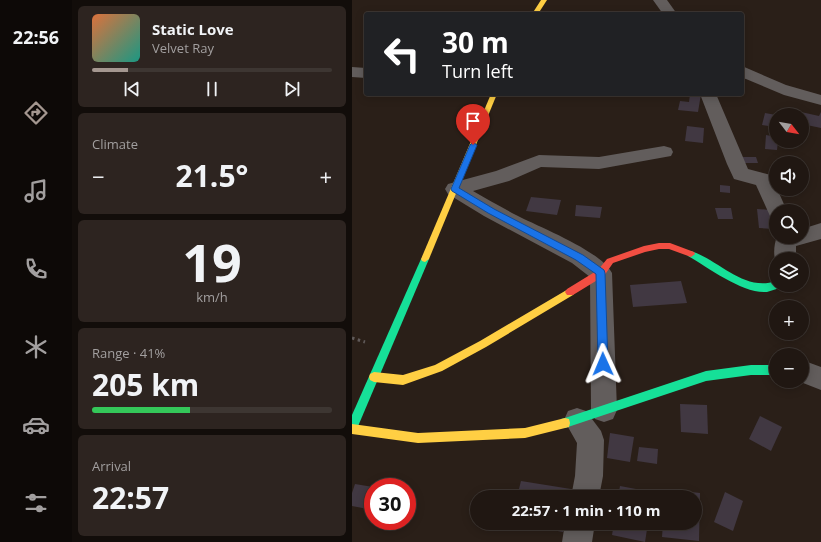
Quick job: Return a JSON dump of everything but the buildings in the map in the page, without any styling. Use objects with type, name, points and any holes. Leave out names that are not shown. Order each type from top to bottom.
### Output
[{"type":"street","points":[[536,12],[544,0]]},
{"type":"street","points":[[660,0],[669,12]]},
{"type":"street","points":[[352,72],[364,73]]},
{"type":"street","points":[[744,72],[762,82],[798,95],[821,100]]},
{"type":"street","points":[[493,96],[455,189],[352,428],[418,438],[525,433],[577,420],[706,376],[751,370],[769,370]]},
{"type":"street","points":[[709,96],[741,174],[764,180],[774,204]]},
{"type":"street","points":[[455,189],[502,176],[539,161],[599,163],[664,152]]},
{"type":"street","points":[[455,189],[491,211],[580,257],[601,273]]},
{"type":"street","points":[[809,236],[821,231]]},
{"type":"street","points":[[374,377],[403,380],[438,368],[483,344],[601,273],[611,261],[656,244],[676,247],[694,254],[742,282],[760,288],[769,287]]},
{"type":"street","points":[[601,273],[604,410]]},
{"type":"street","points":[[809,374],[821,379]]},
{"type":"street","points":[[577,420],[591,440],[589,476],[586,490]]},
{"type":"street","points":[[577,542],[579,530]]},
{"type":"traffic: fast","points":[[691,254],[749,285],[769,287]]},
{"type":"traffic: fast","points":[[352,427],[425,259]]},
{"type":"traffic: fast","points":[[565,423],[706,376],[751,370],[769,370]]},
{"type":"traffic: slow","points":[[536,12],[544,0]]},
{"type":"traffic: slow","points":[[425,259],[493,96]]},
{"type":"traffic: slow","points":[[374,377],[403,380],[438,368],[483,344],[570,292]]},
{"type":"traffic: slow","points":[[352,429],[418,438],[525,433],[565,423]]},
{"type":"traffic: jam","points":[[570,292],[601,273],[610,261],[644,249],[659,246],[670,246],[691,254]]},
{"type":"route","points":[[473,145],[455,189],[491,211],[580,257],[601,273],[603,364]]}]
